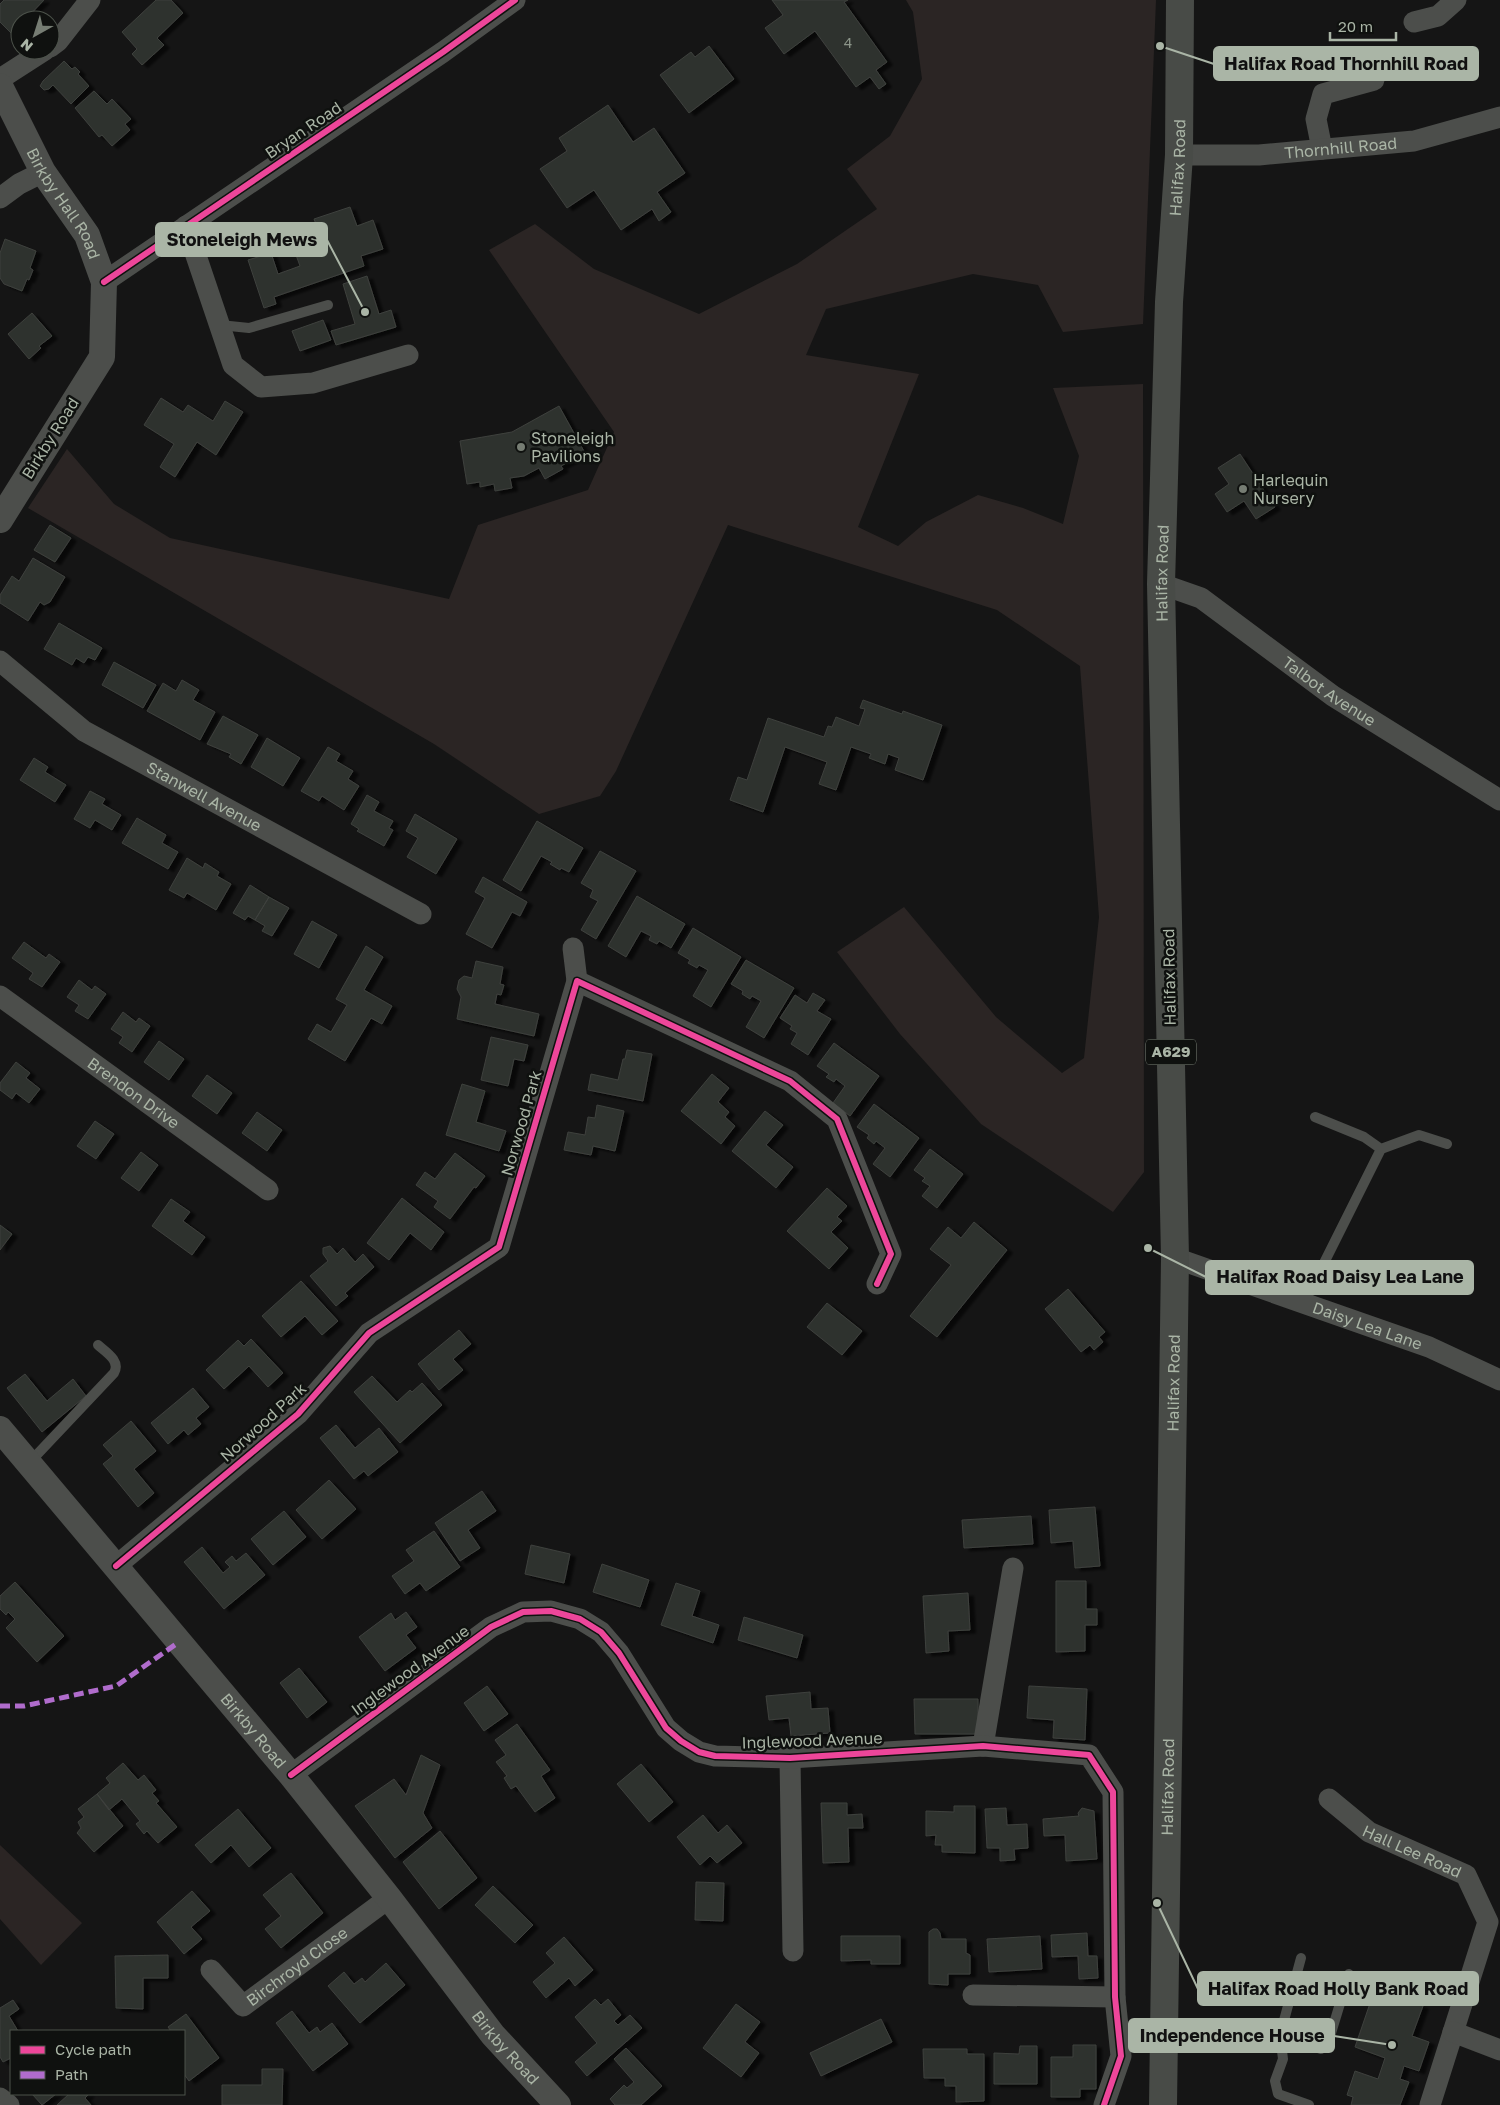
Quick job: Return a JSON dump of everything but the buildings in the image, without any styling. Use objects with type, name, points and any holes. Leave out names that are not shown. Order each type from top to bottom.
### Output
[{"type":"highway","name":"Halifax Road","points":[[1163,2105],[1175,1258],[1161,584],[1169,302],[1179,155],[1180,0]]},
{"type":"street","points":[[60,39],[90,0]]},
{"type":"street","name":"Bryan Road","points":[[104,282],[435,57],[515,0]]},
{"type":"street","points":[[1414,22],[1438,16],[1456,0]]},
{"type":"street","points":[[0,79],[29,60]]},
{"type":"street","points":[[1322,149],[1316,119],[1323,94],[1374,80],[1371,71]]},
{"type":"street","name":"Birkby Hall Road","points":[[0,86],[43,172],[88,235],[104,282],[102,357]]},
{"type":"street","name":"Thornhill Road","points":[[1179,155],[1259,155],[1414,141],[1500,117]]},
{"type":"street","points":[[0,198],[19,184],[43,172]]},
{"type":"street","points":[[186,226],[233,365],[261,387],[313,383],[408,355]]},
{"type":"street","name":"Birkby Road","points":[[0,520],[102,357]]},
{"type":"street","name":"Talbot Avenue","points":[[1161,584],[1201,598],[1333,696],[1500,800]]},
{"type":"street","name":"Stanwell Avenue","points":[[0,661],[84,731],[421,914]]},
{"type":"street","name":"Norwood Park","points":[[116,1566],[298,1414],[369,1333],[499,1247],[577,981],[574,948]]},
{"type":"street","points":[[577,981],[790,1081],[837,1119],[891,1254],[877,1284]]},
{"type":"street","name":"Brendon Drive","points":[[0,996],[268,1190]]},
{"type":"street","name":"Daisy Lea Lane","points":[[1175,1258],[1429,1346],[1500,1380]]},
{"type":"street","name":"Birkby Road","points":[[0,1430],[290,1775],[389,1898],[493,2035],[558,2105]]},
{"type":"street","points":[[983,1746],[1013,1568]]},
{"type":"street","name":"Inglewood Avenue","points":[[290,1775],[491,1627],[523,1612],[551,1611],[580,1619],[601,1632],[619,1654],[666,1728],[681,1741],[699,1752],[715,1756],[790,1758],[983,1746],[1089,1755],[1113,1792],[1115,1997],[1121,2056],[1104,2105]]},
{"type":"street","name":"Inglewood Avenue","points":[[790,1758],[793,1951]]},
{"type":"street","name":"Hall Lee Road","points":[[1329,1800],[1369,1832],[1466,1875],[1488,1922],[1430,2105]]},
{"type":"street","name":"Birchroyd Close","points":[[210,1970],[243,2006],[389,1898]]},
{"type":"street","points":[[1432,1984],[1466,1996]]},
{"type":"street","points":[[973,1995],[1115,1997]]},
{"type":"street","points":[[1453,2032],[1500,2050]]},
{"type":"street","points":[[0,2098],[9,2105]]},
{"type":"lane","points":[[220,326],[249,328],[328,306]]},
{"type":"lane","points":[[1316,1117],[1364,1137],[1381,1149]]},
{"type":"lane","points":[[1304,1303],[1381,1149],[1419,1135],[1447,1144]]},
{"type":"lane","points":[[28,1464],[117,1369],[112,1356],[98,1345]]},
{"type":"lane","points":[[1301,1958],[1280,2035],[1283,2058],[1275,2081],[1278,2094],[1309,2105]]},
{"type":"lane","points":[[1280,2035],[1321,2049],[1328,2043],[1349,1974]]},
{"type":"shaded area","points":[[906,0],[1156,0],[1143,324],[1063,332],[1038,285],[973,274],[826,309],[806,355],[919,374],[858,527],[898,546],[926,522],[978,495],[1023,508],[1063,524],[1079,456],[1053,388],[1143,384],[1144,1172],[1113,1212],[981,1124],[900,1034],[837,952],[904,907],[996,1017],[1062,1073],[1084,1058],[1099,917],[1080,666],[997,610],[728,525],[616,771],[600,796],[539,814],[434,744],[28,508],[67,449],[114,504],[170,538],[449,599],[478,525],[588,490],[614,432],[489,250],[535,224],[594,269],[699,314],[797,264],[877,209],[847,169],[890,136],[922,79],[913,12]]},
{"type":"shaded area","points":[[0,1845],[82,1923],[41,1965],[0,1919]]},
{"type":"marked path","points":[[0,1706],[24,1706],[116,1686],[179,1642]]},
{"type":"cycle path","points":[[104,282],[443,52],[515,0]]},
{"type":"cycle path","points":[[116,1566],[298,1414],[369,1333],[499,1247],[577,981],[790,1081],[837,1119],[891,1254],[877,1284]]},
{"type":"cycle path","points":[[291,1775],[491,1627],[523,1612],[551,1611],[580,1619],[601,1632],[619,1653],[666,1728],[681,1741],[699,1752],[715,1756],[790,1758],[983,1746],[1089,1755],[1113,1792],[1115,1997],[1121,2056],[1104,2105]]},
{"type":"place","name":"Halifax Road Thornhill Road","points":[[1160,46]]},
{"type":"place","name":"Stoneleigh Mews","points":[[365,312]]},
{"type":"place","name":"Stoneleigh Pavilions","points":[[521,447]]},
{"type":"place","name":"Harlequin Nursery","points":[[1243,489]]},
{"type":"place","name":"Halifax Road Daisy Lea Lane","points":[[1148,1248]]},
{"type":"place","name":"Halifax Road Holly Bank Road","points":[[1157,1903]]},
{"type":"place","name":"Independence House","points":[[1392,2045]]}]
